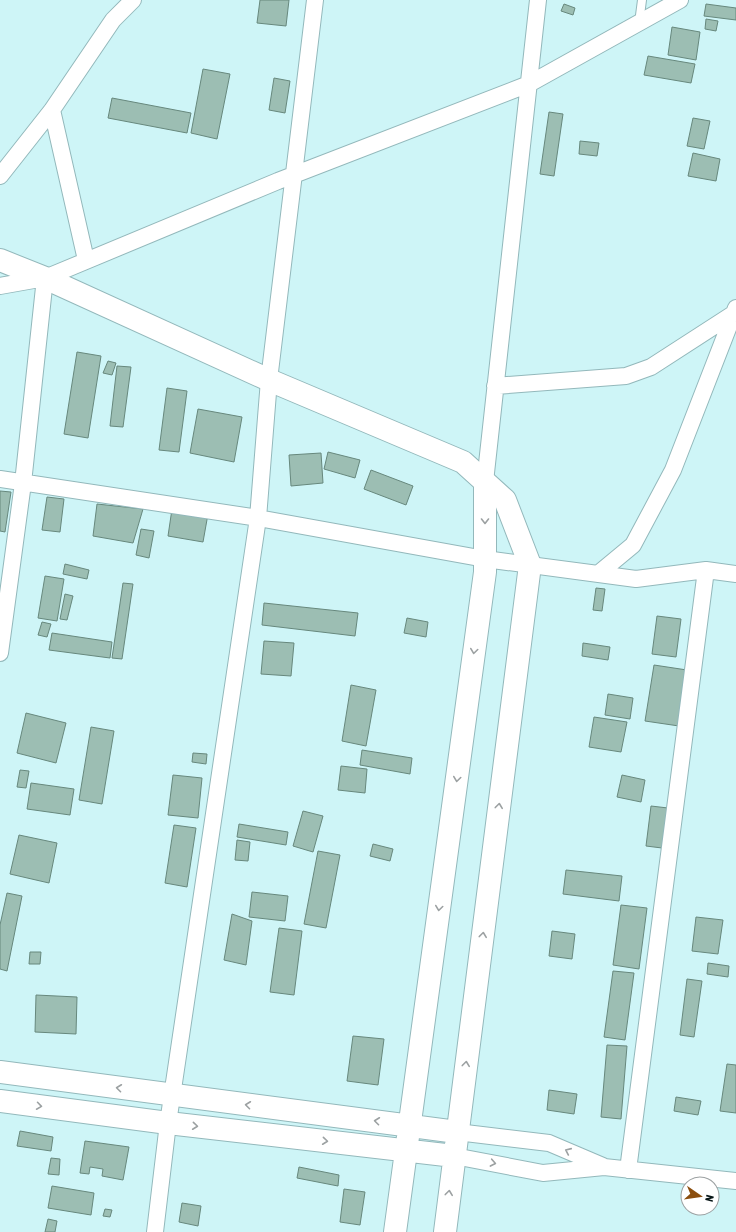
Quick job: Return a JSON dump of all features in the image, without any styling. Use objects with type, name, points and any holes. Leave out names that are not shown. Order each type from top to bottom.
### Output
[{"type":"street","points":[[0,176],[52,110],[113,20],[134,0]]},
{"type":"street","points":[[155,1232],[172,1095],[258,518],[270,380],[315,0]]},
{"type":"street","points":[[395,1232],[485,572],[485,482],[538,0]]},
{"type":"street","points":[[0,286],[45,278],[295,174],[529,84],[680,0]]},
{"type":"street","points":[[52,110],[86,260]]},
{"type":"street","points":[[0,260],[45,278],[270,380],[463,462],[505,500],[530,565],[445,1232]]},
{"type":"street","points":[[0,653],[23,483],[45,278]]},
{"type":"street","points":[[495,386],[626,376],[651,367],[735,311]]},
{"type":"street","points":[[598,574],[633,545],[673,470],[735,311]]},
{"type":"street","points":[[0,479],[258,518],[485,559],[636,579],[706,570],[736,574]]},
{"type":"street","points":[[628,1170],[706,570]]},
{"type":"street","points":[[0,1072],[549,1143],[604,1167]]},
{"type":"street","points":[[0,1101],[168,1123],[406,1149],[454,1156],[543,1173],[604,1167],[736,1181]]},
{"type":"lane","points":[[639,23],[642,0]]},
{"type":"building","points":[[260,0],[289,0],[286,26],[257,23]]},
{"type":"building","points":[[564,4],[575,8],[573,15],[561,11]]},
{"type":"building","points":[[706,4],[736,8],[736,20],[704,16]]},
{"type":"building","points":[[706,19],[718,21],[716,31],[705,29]]},
{"type":"building","points":[[672,27],[700,32],[696,60],[668,55]]},
{"type":"building","points":[[648,56],[695,64],[691,83],[644,75]]},
{"type":"building","points":[[203,69],[230,74],[217,139],[191,133]]},
{"type":"building","points":[[274,78],[290,81],[285,113],[269,110]]},
{"type":"building","points":[[112,98],[191,113],[187,133],[108,118]]},
{"type":"building","points":[[549,112],[563,114],[554,176],[540,174]]},
{"type":"building","points":[[693,118],[710,121],[704,149],[687,146]]},
{"type":"building","points":[[580,141],[599,143],[597,156],[579,154]]},
{"type":"building","points":[[693,153],[720,159],[716,181],[688,176]]},
{"type":"building","points":[[77,352],[101,356],[88,438],[64,434]]},
{"type":"building","points":[[108,361],[116,363],[112,375],[103,373]]},
{"type":"building","points":[[117,366],[131,367],[123,427],[110,426]]},
{"type":"building","points":[[167,388],[187,391],[179,452],[159,450]]},
{"type":"building","points":[[198,409],[242,417],[234,462],[190,453]]},
{"type":"building","points":[[328,452],[360,460],[355,478],[324,469]]},
{"type":"building","points":[[321,453],[323,483],[291,486],[289,455]]},
{"type":"building","points":[[371,470],[413,486],[406,505],[364,489]]},
{"type":"building","points":[[0,491],[11,492],[5,532],[0,531]]},
{"type":"building","points":[[47,497],[64,499],[60,532],[42,530]]},
{"type":"building","points":[[97,504],[143,509],[133,543],[93,536]]},
{"type":"building","points":[[172,509],[208,514],[203,542],[168,536]]},
{"type":"building","points":[[141,529],[154,531],[149,558],[136,555]]},
{"type":"building","points":[[65,564],[89,570],[87,579],[63,574]]},
{"type":"building","points":[[45,576],[64,579],[57,621],[38,618]]},
{"type":"building","points":[[123,583],[133,584],[122,659],[112,658]]},
{"type":"building","points":[[596,588],[605,589],[602,611],[593,610]]},
{"type":"building","points":[[65,594],[73,596],[67,620],[60,619]]},
{"type":"building","points":[[264,603],[358,613],[355,636],[262,625]]},
{"type":"building","points":[[657,616],[681,619],[676,657],[652,654]]},
{"type":"building","points":[[407,618],[428,622],[426,637],[404,633]]},
{"type":"building","points":[[42,622],[51,624],[47,637],[38,635]]},
{"type":"building","points":[[52,633],[112,642],[110,658],[49,650]]},
{"type":"building","points":[[264,641],[294,643],[291,676],[261,674]]},
{"type":"building","points":[[583,643],[610,647],[608,660],[582,656]]},
{"type":"building","points":[[654,665],[687,670],[679,726],[645,721]]},
{"type":"building","points":[[351,685],[376,690],[366,746],[342,741]]},
{"type":"building","points":[[608,694],[633,698],[630,719],[605,715]]},
{"type":"building","points":[[26,713],[66,723],[56,763],[17,753]]},
{"type":"building","points":[[594,717],[627,722],[621,752],[589,747]]},
{"type":"building","points":[[91,727],[114,731],[102,804],[79,800]]},
{"type":"building","points":[[362,750],[412,758],[410,774],[360,765]]},
{"type":"building","points":[[193,753],[207,754],[206,764],[192,762]]},
{"type":"building","points":[[341,766],[367,769],[365,793],[338,790]]},
{"type":"building","points":[[20,770],[29,771],[26,788],[17,787]]},
{"type":"building","points":[[173,775],[202,778],[198,818],[168,815]]},
{"type":"building","points":[[622,775],[645,780],[641,802],[617,797]]},
{"type":"building","points":[[31,783],[74,789],[70,815],[27,809]]},
{"type":"building","points":[[651,806],[668,808],[662,848],[646,846]]},
{"type":"building","points":[[303,811],[323,816],[313,852],[293,846]]},
{"type":"building","points":[[239,824],[288,832],[286,845],[237,837]]},
{"type":"building","points":[[174,825],[196,828],[187,887],[165,883]]},
{"type":"building","points":[[19,835],[57,843],[49,883],[10,874]]},
{"type":"building","points":[[237,840],[250,842],[248,861],[235,860]]},
{"type":"building","points":[[373,844],[393,849],[390,861],[370,856]]},
{"type":"building","points":[[318,851],[340,855],[326,928],[304,924]]},
{"type":"building","points":[[566,870],[622,876],[619,901],[563,894]]},
{"type":"building","points":[[252,892],[288,896],[285,921],[249,917]]},
{"type":"building","points":[[7,893],[22,896],[7,971],[0,969],[0,925]]},
{"type":"building","points":[[621,905],[647,908],[639,969],[613,965]]},
{"type":"building","points":[[232,914],[252,921],[246,965],[224,960]]},
{"type":"building","points":[[696,917],[723,920],[718,954],[692,951]]},
{"type":"building","points":[[279,928],[302,931],[294,995],[270,992]]},
{"type":"building","points":[[552,931],[575,934],[572,959],[549,956]]},
{"type":"building","points":[[30,952],[41,952],[40,964],[29,964]]},
{"type":"building","points":[[708,963],[729,966],[728,977],[707,974]]},
{"type":"building","points":[[613,971],[634,973],[625,1040],[604,1037]]},
{"type":"building","points":[[687,979],[702,981],[694,1037],[680,1035]]},
{"type":"building","points":[[36,995],[77,997],[76,1034],[35,1032]]},
{"type":"building","points":[[353,1036],[384,1039],[378,1085],[347,1081]]},
{"type":"building","points":[[607,1045],[627,1046],[621,1119],[601,1117]]},
{"type":"building","points":[[727,1064],[736,1065],[736,1113],[720,1111]]},
{"type":"building","points":[[549,1090],[577,1094],[574,1114],[547,1110]]},
{"type":"building","points":[[676,1097],[701,1101],[698,1115],[674,1111]]},
{"type":"building","points":[[20,1131],[53,1137],[51,1151],[17,1146]]},
{"type":"building","points":[[85,1141],[129,1147],[123,1180],[102,1176],[103,1169],[90,1167],[89,1174],[80,1173]]},
{"type":"building","points":[[51,1158],[60,1159],[59,1175],[48,1174]]},
{"type":"building","points":[[299,1167],[339,1175],[338,1186],[297,1178]]},
{"type":"building","points":[[52,1186],[94,1193],[91,1215],[48,1208]]},
{"type":"building","points":[[344,1189],[365,1192],[360,1225],[340,1222]]},
{"type":"building","points":[[182,1203],[201,1206],[198,1226],[179,1222]]},
{"type":"building","points":[[105,1209],[112,1210],[110,1217],[103,1216]]},
{"type":"building","points":[[48,1219],[57,1221],[55,1232],[45,1232]]}]
